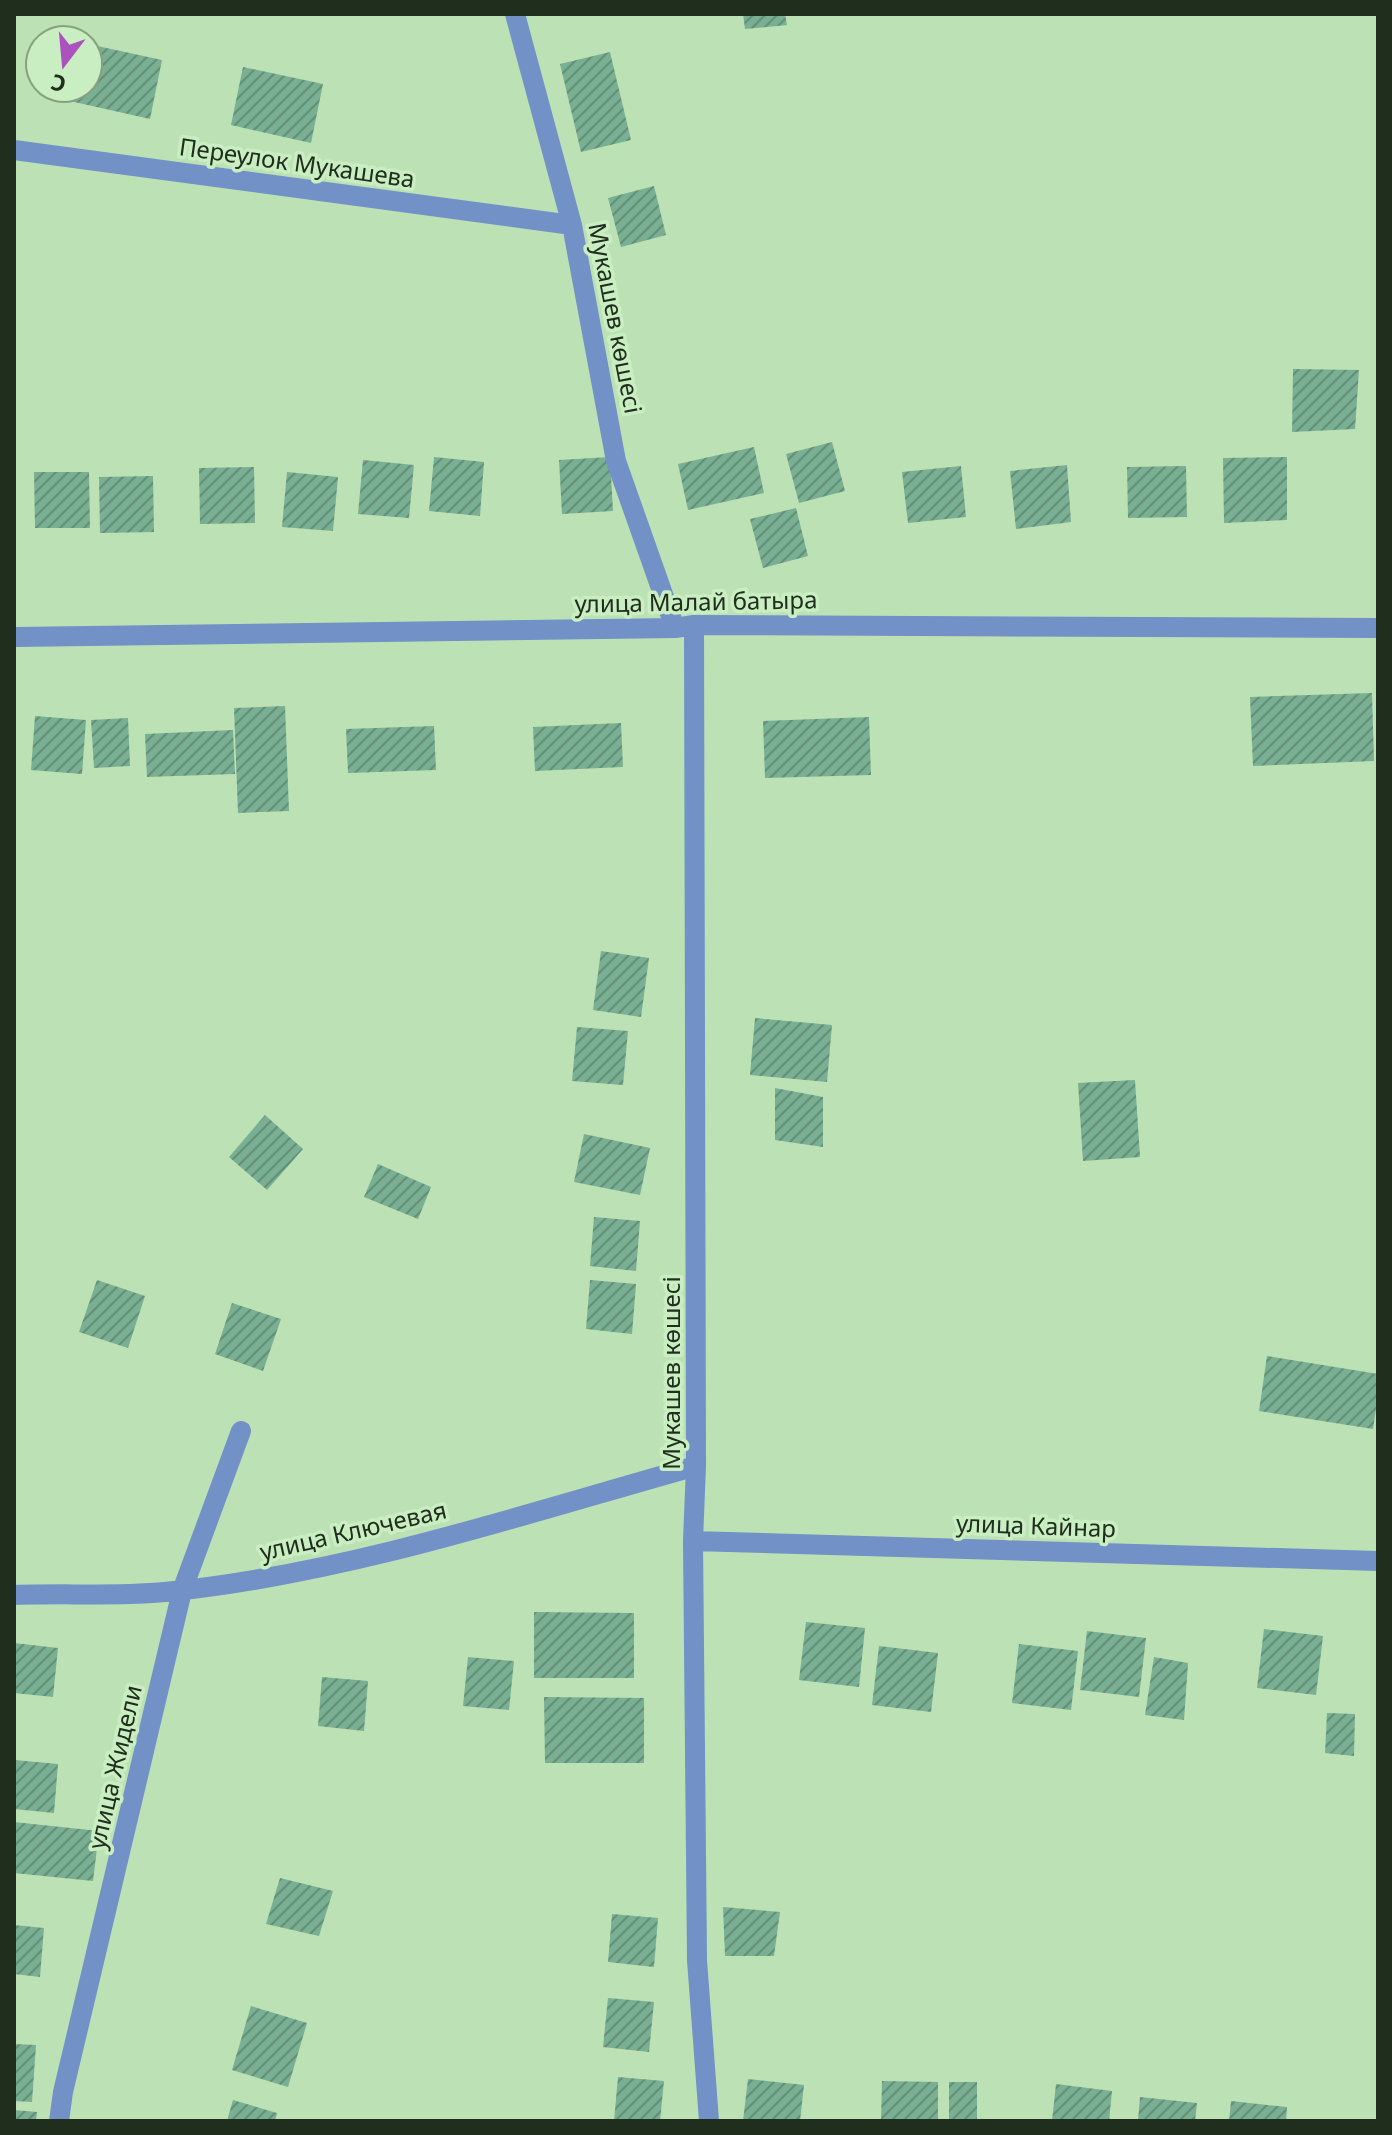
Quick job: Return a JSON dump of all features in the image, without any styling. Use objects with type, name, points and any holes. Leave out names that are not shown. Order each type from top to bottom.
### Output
[{"type":"street","name":"Мукашев көшесі","points":[[515,14],[572,225],[616,461],[684,626],[696,1466],[693,1541],[697,1960],[709,2121]]},
{"type":"street","name":"Переулок Мукашева","points":[[14,150],[572,225]]},
{"type":"street","name":"улица Малай батыра","points":[[14,637],[684,626],[1378,628]]},
{"type":"street","name":"улица Жидели","points":[[59,2121],[63,2092],[182,1591],[241,1431]]},
{"type":"street","name":"улица Ключевая","points":[[14,1595],[182,1591],[310,1570],[457,1534],[696,1466]]},
{"type":"street","name":"улица Кайнар","points":[[693,1541],[1378,1561]]},
{"type":"building","points":[[743,14],[785,14],[787,25],[745,29]]},
{"type":"building","points":[[104,47],[162,60],[150,119],[83,104],[104,104]]},
{"type":"building","points":[[610,52],[631,140],[581,152],[560,64]]},
{"type":"building","points":[[243,67],[323,84],[311,143],[231,125]]},
{"type":"building","points":[[654,186],[666,235],[621,247],[608,198]]},
{"type":"building","points":[[1293,369],[1359,370],[1355,429],[1292,432]]},
{"type":"building","points":[[832,442],[845,491],[799,503],[786,454]]},
{"type":"building","points":[[754,447],[764,493],[688,510],[678,464]]},
{"type":"building","points":[[434,457],[484,462],[480,516],[429,511]]},
{"type":"building","points":[[610,457],[613,511],[562,514],[559,460]]},
{"type":"building","points":[[1287,457],[1287,520],[1224,523],[1223,458]]},
{"type":"building","points":[[363,460],[414,465],[409,518],[358,514]]},
{"type":"building","points":[[1067,465],[1071,522],[1016,529],[1010,471]]},
{"type":"building","points":[[961,466],[966,517],[908,523],[902,472]]},
{"type":"building","points":[[1186,466],[1187,517],[1128,518],[1127,467]]},
{"type":"building","points":[[254,467],[255,523],[200,524],[199,468]]},
{"type":"building","points":[[34,472],[89,472],[90,528],[35,528]]},
{"type":"building","points":[[287,472],[338,477],[333,531],[282,527]]},
{"type":"building","points":[[153,476],[154,532],[100,533],[99,477]]},
{"type":"building","points":[[796,508],[808,556],[763,568],[750,519]]},
{"type":"building","points":[[1372,693],[1374,761],[1253,766],[1250,697]]},
{"type":"building","points":[[285,706],[289,811],[238,813],[234,708]]},
{"type":"building","points":[[35,716],[86,720],[82,774],[31,770]]},
{"type":"building","points":[[869,717],[871,775],[765,778],[763,721]]},
{"type":"building","points":[[128,718],[130,766],[94,768],[91,720]]},
{"type":"building","points":[[621,723],[623,767],[535,771],[533,727]]},
{"type":"building","points":[[434,726],[436,770],[348,773],[346,729]]},
{"type":"building","points":[[233,730],[235,774],[147,777],[145,734]]},
{"type":"building","points":[[601,951],[649,958],[641,1017],[593,1010]]},
{"type":"building","points":[[755,1018],[832,1025],[827,1082],[750,1075]]},
{"type":"building","points":[[577,1027],[628,1031],[623,1085],[572,1081]]},
{"type":"building","points":[[1135,1080],[1140,1157],[1083,1161],[1078,1083]]},
{"type":"building","points":[[775,1088],[823,1097],[823,1147],[775,1140]]},
{"type":"building","points":[[265,1115],[303,1149],[267,1190],[229,1157]]},
{"type":"building","points":[[584,1134],[650,1148],[640,1195],[574,1182]]},
{"type":"building","points":[[378,1164],[431,1187],[418,1219],[364,1197]]},
{"type":"building","points":[[594,1217],[640,1221],[636,1271],[590,1266]]},
{"type":"building","points":[[97,1280],[145,1296],[128,1348],[79,1332]]},
{"type":"building","points":[[590,1280],[636,1284],[632,1334],[586,1329]]},
{"type":"building","points":[[232,1303],[281,1319],[263,1371],[215,1354]]},
{"type":"building","points":[[1267,1356],[1378,1374],[1373,1429],[1259,1411]]},
{"type":"building","points":[[534,1612],[634,1613],[634,1678],[534,1678]]},
{"type":"building","points":[[806,1622],[865,1628],[859,1687],[799,1680]]},
{"type":"building","points":[[1264,1629],[1323,1636],[1316,1695],[1257,1688]]},
{"type":"building","points":[[1087,1631],[1146,1638],[1139,1697],[1080,1690]]},
{"type":"building","points":[[14,1643],[58,1648],[53,1697],[14,1693]]},
{"type":"building","points":[[1019,1644],[1078,1651],[1071,1710],[1012,1703]]},
{"type":"building","points":[[879,1646],[938,1653],[931,1712],[872,1705]]},
{"type":"building","points":[[468,1657],[514,1661],[509,1710],[463,1706]]},
{"type":"building","points":[[1154,1657],[1188,1663],[1184,1720],[1145,1715]]},
{"type":"building","points":[[322,1677],[368,1681],[364,1731],[318,1726]]},
{"type":"building","points":[[544,1697],[644,1698],[644,1763],[545,1763]]},
{"type":"building","points":[[1327,1713],[1355,1714],[1354,1756],[1325,1753]]},
{"type":"building","points":[[14,1760],[58,1764],[54,1813],[14,1809]]},
{"type":"building","points":[[14,1822],[99,1831],[93,1881],[14,1873]]},
{"type":"building","points":[[280,1878],[333,1891],[319,1936],[266,1924]]},
{"type":"building","points":[[723,1907],[780,1912],[774,1956],[725,1956]]},
{"type":"building","points":[[612,1914],[658,1918],[654,1967],[608,1962]]},
{"type":"building","points":[[14,1925],[44,1928],[40,1977],[14,1974]]},
{"type":"building","points":[[608,1998],[654,2002],[649,2052],[603,2047]]},
{"type":"building","points":[[251,2006],[307,2023],[288,2087],[232,2070]]},
{"type":"building","points":[[14,2044],[36,2045],[32,2102],[14,2101]]},
{"type":"building","points":[[618,2077],[664,2081],[660,2121],[614,2121]]},
{"type":"building","points":[[748,2079],[804,2085],[800,2121],[743,2121]]},
{"type":"building","points":[[882,2081],[938,2082],[938,2121],[881,2121]]},
{"type":"building","points":[[949,2082],[977,2082],[977,2121],[949,2121]]},
{"type":"building","points":[[1056,2084],[1112,2091],[1109,2121],[1052,2121]]},
{"type":"building","points":[[1140,2097],[1197,2103],[1195,2121],[1138,2121]]},
{"type":"building","points":[[233,2100],[277,2113],[275,2121],[227,2121]]},
{"type":"building","points":[[1231,2101],[1287,2107],[1286,2121],[1229,2121]]},
{"type":"building","points":[[14,2110],[37,2112],[36,2121],[14,2121]]}]
